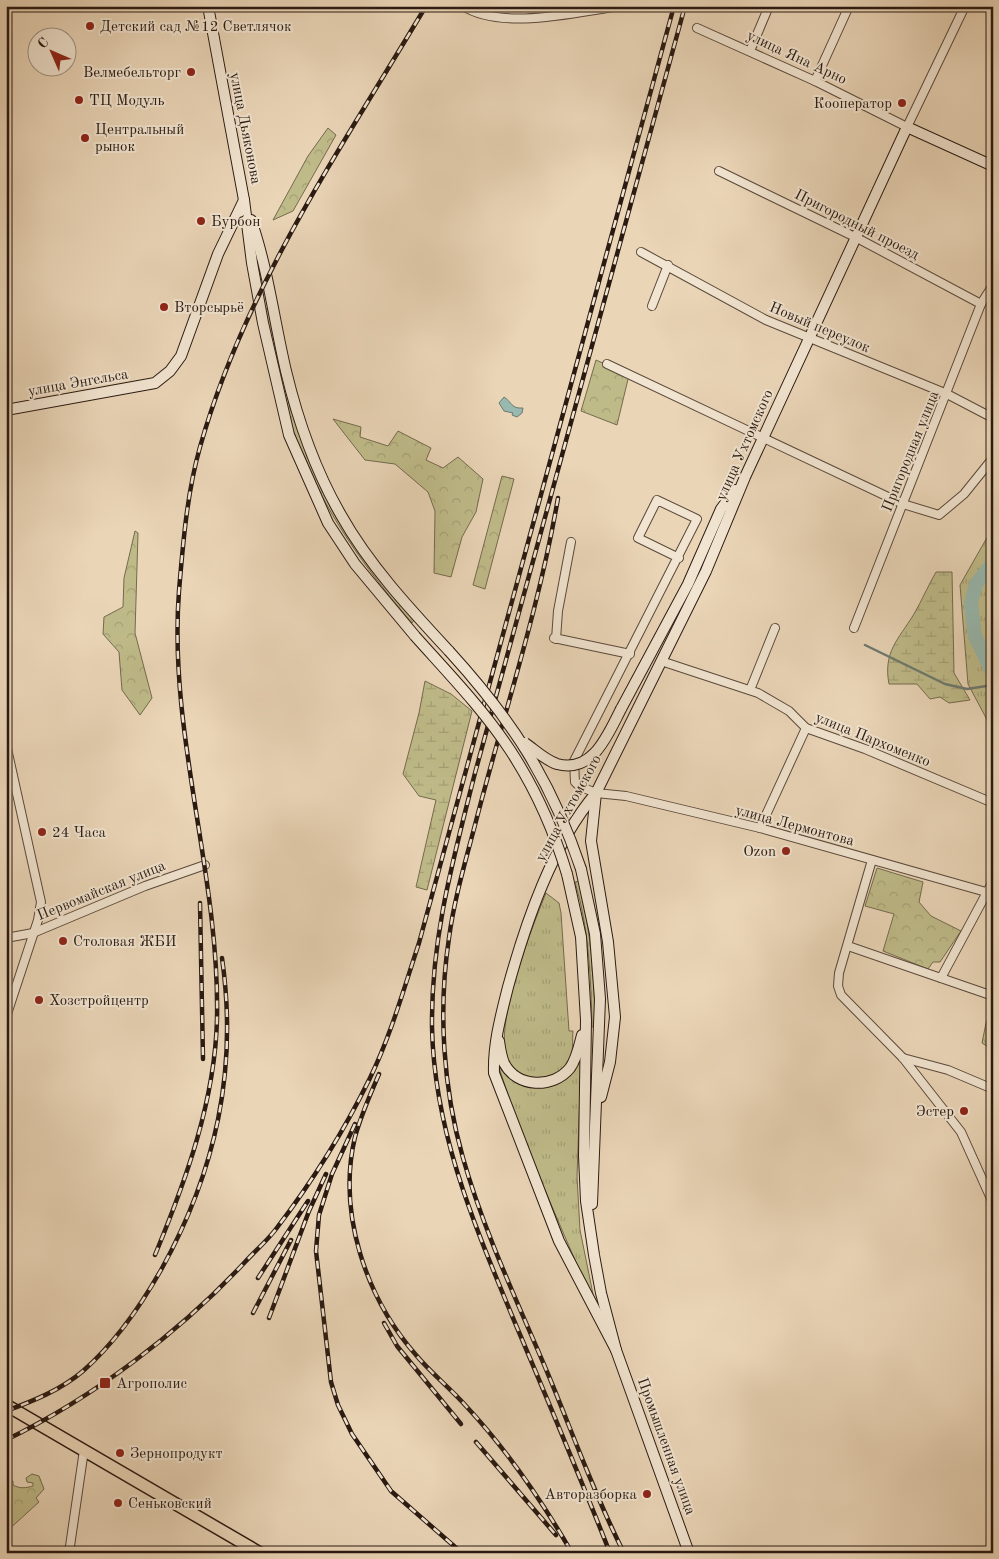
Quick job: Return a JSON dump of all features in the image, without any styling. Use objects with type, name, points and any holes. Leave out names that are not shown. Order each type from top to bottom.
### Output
[{"type":"main road","name":"улица Дьяконова","points":[[155,383],[170,372],[181,356],[218,254],[244,200],[208,6]]},
{"type":"main road","name":"улица Яна Арно","points":[[907,127],[993,166]]},
{"type":"main road","name":"улица Ухтомского","points":[[616,1350],[559,1241],[502,1097],[494,1073],[493,1056],[499,1026],[522,940],[540,890],[552,864],[585,806],[596,793],[706,571],[762,439],[907,127]]},
{"type":"main road","points":[[244,200],[264,258],[286,371],[300,424],[315,463],[353,535],[426,625],[482,686],[521,741],[552,793],[581,869],[595,934],[600,999],[591,1225]]},
{"type":"main road","points":[[244,200],[252,263],[284,418],[299,462],[328,523],[341,544],[415,636],[471,700],[510,750],[539,802],[567,874],[581,937],[586,1020],[584,1156],[586,1201],[601,1293],[616,1350]]},
{"type":"main road","name":"улица Энгельса","points":[[6,410],[155,383]]},
{"type":"main road","points":[[521,741],[556,763],[566,766],[582,762],[595,754],[603,744],[688,584],[722,509],[745,477]]},
{"type":"main road","points":[[596,793],[591,842],[608,942],[615,1017],[610,1062],[596,1117]]},
{"type":"main road","points":[[499,1026],[501,1055],[505,1065],[520,1078],[537,1083],[558,1078],[570,1068],[577,1055],[586,1020]]},
{"type":"main road","name":"Промышленная улица","points":[[616,1350],[689,1553]]},
{"type":"main road","points":[[6,1405],[260,1553]]},
{"type":"street","points":[[463,6],[493,16],[524,18],[620,6]]},
{"type":"street","points":[[750,51],[770,6]]},
{"type":"street","points":[[815,81],[849,6]]},
{"type":"street","name":"улица Ухтомского","points":[[907,127],[965,6]]},
{"type":"street","name":"улица Яна Арно","points":[[697,28],[815,81],[907,127]]},
{"type":"street","name":"Пригородный проезд","points":[[719,171],[856,238],[981,304]]},
{"type":"street","name":"Новый переулок","points":[[641,252],[766,320],[947,394],[993,418]]},
{"type":"street","points":[[652,306],[668,265]]},
{"type":"street","name":"Пригородная улица","points":[[854,628],[981,304],[993,286]]},
{"type":"street","points":[[607,364],[762,439],[903,504],[939,515],[964,494],[993,458]]},
{"type":"street","points":[[596,793],[579,786],[575,782],[574,761],[679,558],[697,519],[657,500],[638,538],[679,558]]},
{"type":"street","points":[[571,542],[555,638],[630,654]]},
{"type":"street","points":[[750,690],[774,628]]},
{"type":"street","name":"улица Пархоменко","points":[[661,661],[750,690],[789,711],[806,728],[864,749],[993,802]]},
{"type":"street","points":[[760,828],[806,728]]},
{"type":"street","points":[[6,744],[41,902],[38,920],[6,1017]]},
{"type":"street","name":"улица Лермонтова","points":[[596,793],[626,796],[760,828],[986,892]]},
{"type":"street","points":[[872,860],[839,973],[838,986],[841,995],[903,1058],[961,1132],[993,1204]]},
{"type":"street","name":"Первомайская улица","points":[[6,938],[33,933],[145,886],[205,865]]},
{"type":"street","points":[[941,978],[993,881]]},
{"type":"street","points":[[848,946],[993,996]]},
{"type":"street","points":[[903,1058],[948,1070],[993,1088]]},
{"type":"street","points":[[69,1553],[84,1450]]},
{"type":"green space","points":[[328,128],[336,135],[293,211],[273,220],[308,156]]},
{"type":"green space","points":[[268,308],[290,408],[321,489],[336,516],[414,620],[412,623],[354,549],[322,497],[308,469],[284,398],[265,309]]},
{"type":"green space","points":[[596,360],[629,375],[617,425],[581,411]]},
{"type":"green space","points":[[333,419],[361,427],[360,437],[388,446],[398,431],[431,448],[426,460],[443,468],[458,457],[483,479],[476,512],[462,537],[451,577],[434,573],[435,511],[428,492],[395,464],[365,460]]},
{"type":"green space","points":[[502,476],[514,479],[485,589],[473,585]]},
{"type":"green space","points":[[993,527],[993,731],[968,684],[960,585]]},
{"type":"green space","points":[[135,531],[138,533],[135,633],[152,698],[140,715],[122,690],[119,652],[103,634],[104,617],[123,607],[124,578]]},
{"type":"green space","points":[[936,572],[952,572],[954,673],[970,700],[949,703],[940,697],[930,699],[917,684],[889,684],[888,663],[893,647],[914,614]]},
{"type":"green space","points":[[425,681],[451,694],[472,711],[427,890],[416,887],[436,800],[419,796],[403,774],[419,713]]},
{"type":"green space","points":[[877,868],[923,882],[919,902],[931,916],[961,931],[940,962],[933,962],[928,969],[883,951],[894,914],[865,906]]},
{"type":"green space","points":[[579,881],[591,953],[595,1027],[592,1027],[590,972],[586,936],[575,882]]},
{"type":"green space","points":[[546,893],[559,903],[561,913],[569,1031],[573,1031],[572,1054],[562,1069],[553,1075],[533,1077],[523,1075],[509,1061],[505,1051],[504,1035],[511,994],[532,928]]},
{"type":"green space","points":[[993,1006],[993,1050],[982,1043],[986,1023]]},
{"type":"green space","points":[[581,1060],[577,1177],[580,1230],[596,1309],[523,1139],[498,1065],[500,1062],[508,1074],[518,1082],[529,1087],[540,1088],[563,1080]]},
{"type":"green space","points":[[32,1474],[39,1476],[44,1489],[36,1498],[39,1502],[6,1532],[6,1480],[13,1481],[13,1485],[18,1487],[30,1487],[33,1486],[33,1483],[27,1482],[26,1478]]},
{"type":"water","points":[[504,397],[514,406],[523,408],[522,413],[517,417],[512,415],[513,413],[504,411],[499,403]]},
{"type":"waterway","points":[[993,563],[976,584],[971,603],[975,636],[993,674]]},
{"type":"waterway","points":[[865,645],[945,684],[967,689],[993,685]]},
{"type":"railway","points":[[155,1255],[188,1169],[205,1110],[215,1050],[217,1019],[216,965],[211,912],[187,752],[178,645],[182,555],[186,518],[196,464],[219,388],[242,330],[269,274],[329,165],[426,6]]},
{"type":"railway","points":[[6,1440],[71,1404],[134,1362],[192,1314],[269,1238],[315,1175],[360,1098],[378,1062],[419,943],[674,6]]},
{"type":"railway","points":[[610,1553],[484,1248],[459,1176],[448,1140],[434,1066],[433,994],[439,930],[451,868],[475,773],[685,6]]},
{"type":"railway","points":[[558,498],[531,622],[486,784],[454,910],[446,965],[443,1021],[444,1049],[456,1131],[471,1186],[502,1267],[594,1487],[624,1553]]},
{"type":"railway","points":[[200,903],[203,1059]]},
{"type":"railway","points":[[6,1411],[36,1399],[74,1378],[106,1349],[136,1311],[161,1270],[180,1233],[209,1157],[218,1119],[224,1080],[227,1040],[222,958]]},
{"type":"railway","points":[[379,1074],[357,1129],[350,1166],[353,1224],[360,1253],[370,1281],[383,1308],[398,1332],[422,1362],[460,1399],[496,1440],[549,1514],[572,1553]]},
{"type":"railway","points":[[355,1124],[332,1174],[319,1215],[316,1251],[331,1382],[338,1405],[352,1434],[391,1491],[462,1553]]},
{"type":"railway","points":[[269,1318],[309,1211],[326,1174]]},
{"type":"railway","points":[[258,1278],[308,1201]]},
{"type":"railway","points":[[253,1313],[291,1240]]},
{"type":"railway","points":[[384,1323],[397,1346],[461,1424]]},
{"type":"railway","points":[[476,1442],[556,1535]]},
{"type":"place","name":"Детский сад №12 Светлячок","points":[[90,26]]},
{"type":"place","name":"Велмебельторг","points":[[191,72]]},
{"type":"place","name":"ТЦ Модуль","points":[[79,100]]},
{"type":"place","name":"Кооператор","points":[[902,103]]},
{"type":"place","name":"Центральный рынок","points":[[85,138]]},
{"type":"place","name":"Бурбон","points":[[201,221]]},
{"type":"place","name":"Вторсырьё","points":[[164,307]]},
{"type":"place","name":"24 Часа","points":[[42,832]]},
{"type":"place","name":"Ozon","points":[[786,851]]},
{"type":"place","name":"Столовая ЖБИ","points":[[63,941]]},
{"type":"place","name":"Хозстройцентр","points":[[39,1000]]},
{"type":"place","name":"Эстер","points":[[964,1111]]},
{"type":"place","name":"Агрополис","points":[[105,1383]]},
{"type":"place","name":"Зернопродукт","points":[[120,1453]]},
{"type":"place","name":"Авторазборка","points":[[647,1494]]},
{"type":"place","name":"Сеньковский","points":[[118,1503]]}]
